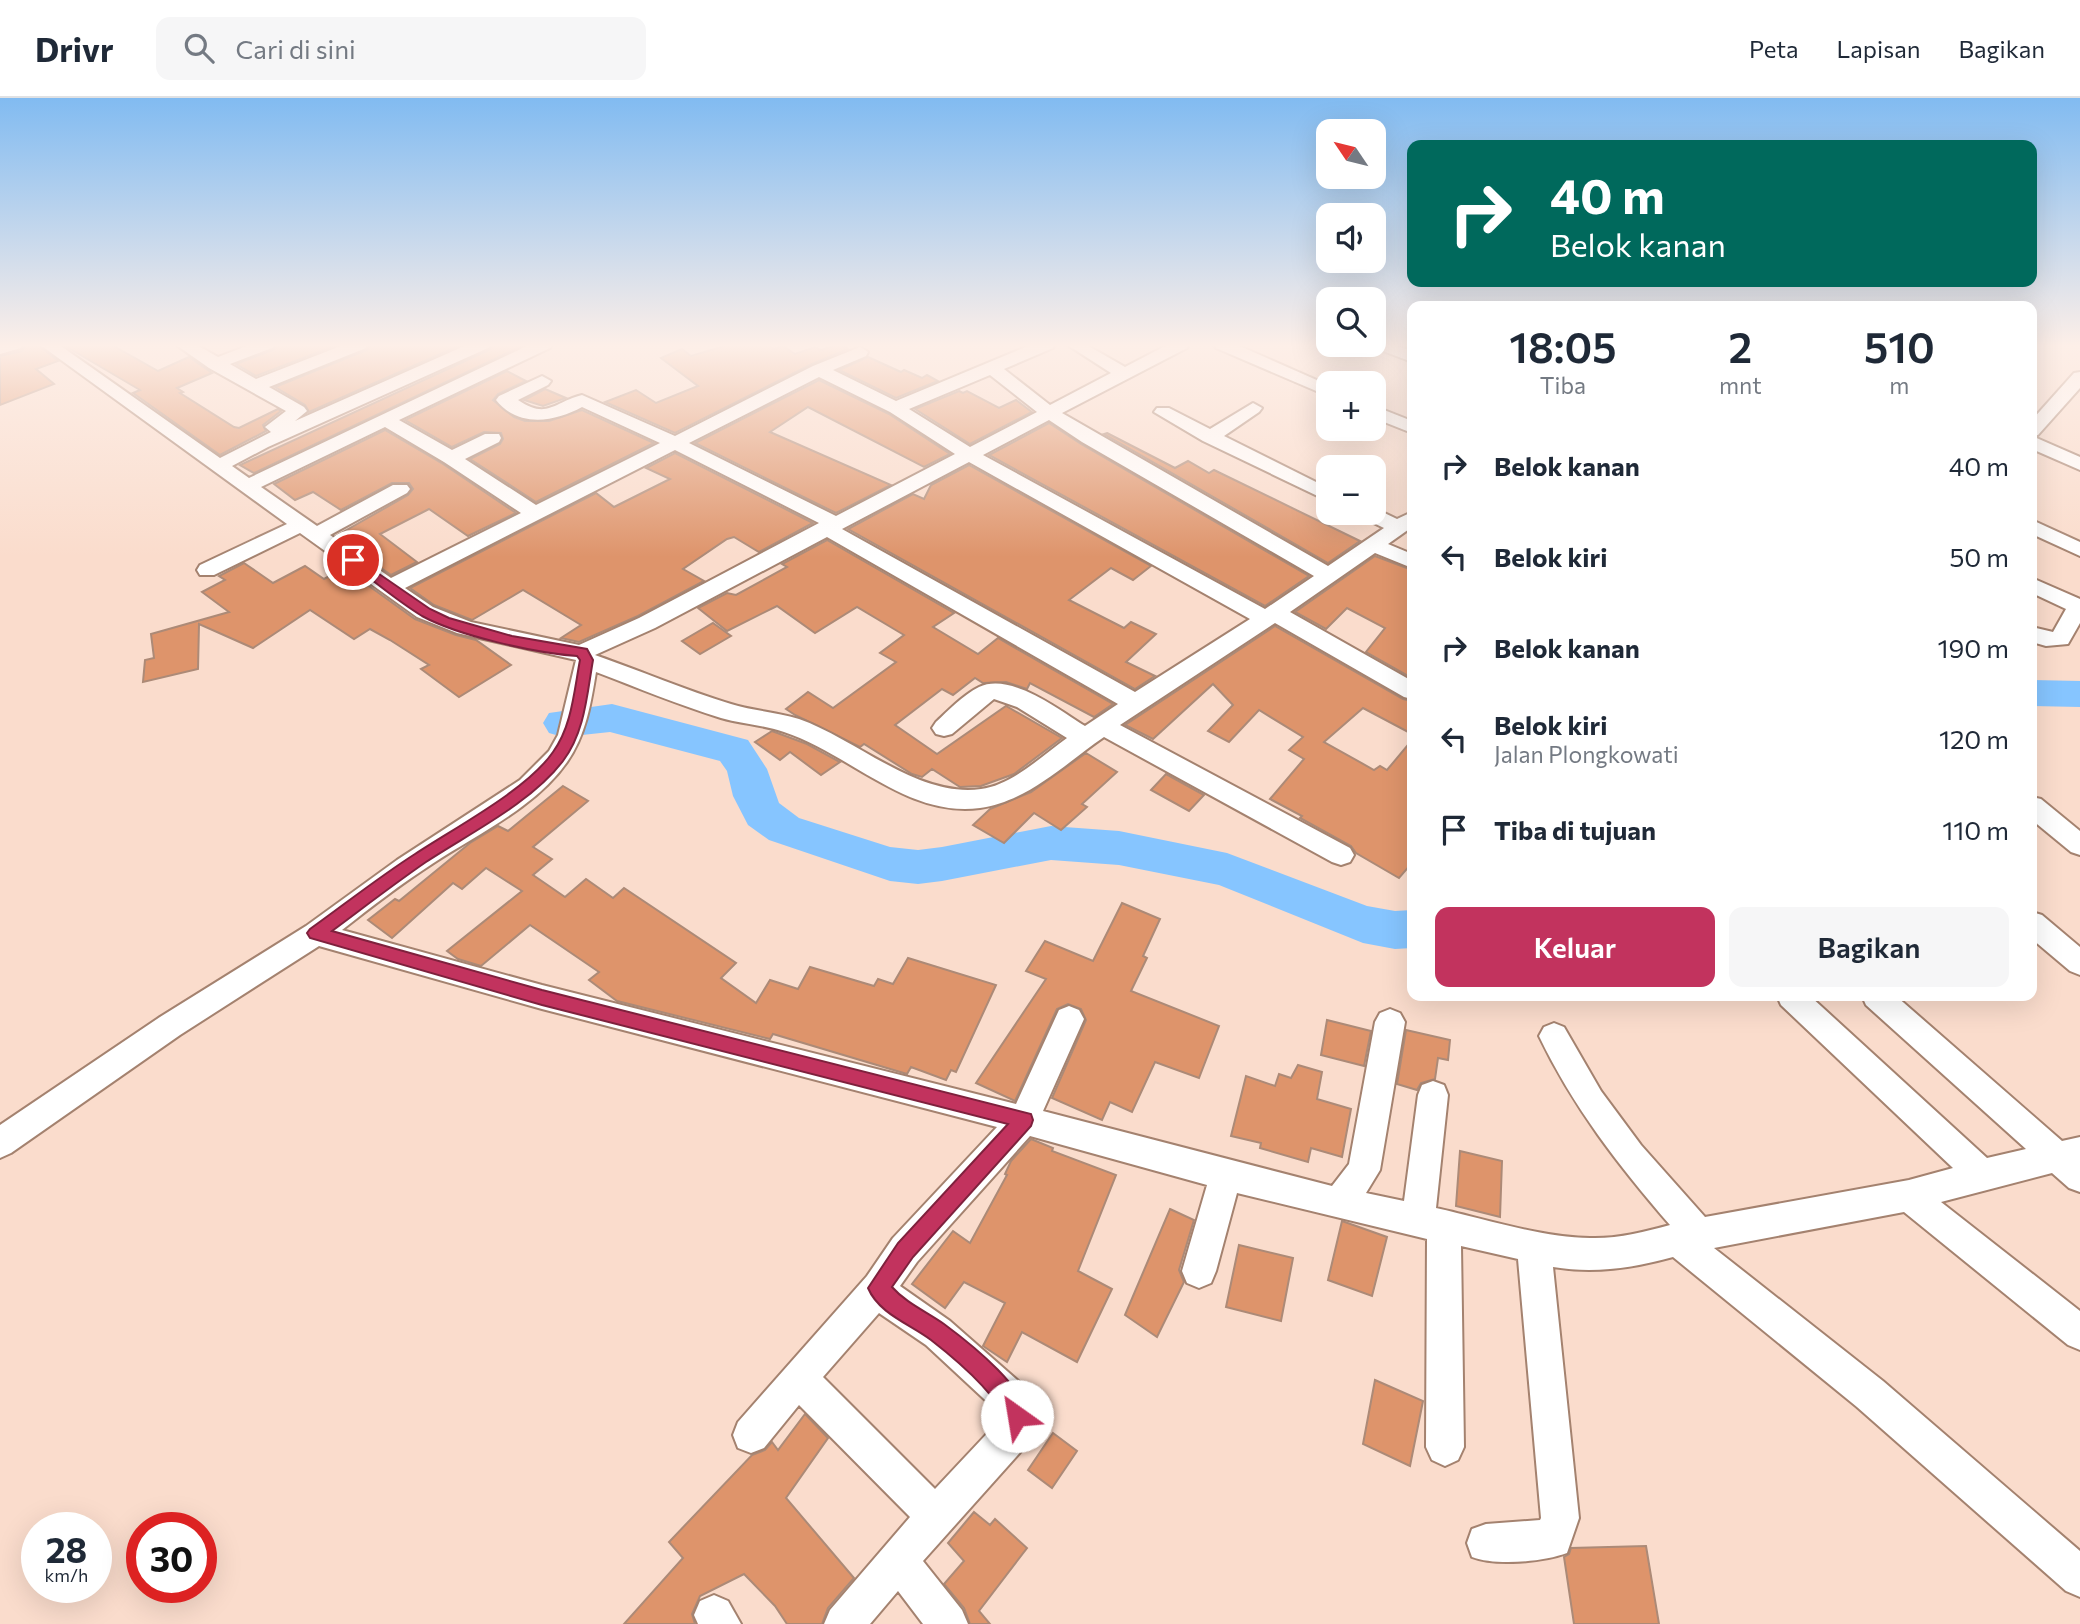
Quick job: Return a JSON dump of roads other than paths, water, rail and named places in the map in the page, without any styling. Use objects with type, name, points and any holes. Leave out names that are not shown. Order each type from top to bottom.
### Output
[{"type":"street","points":[[151,415],[425,612],[454,625],[584,656],[719,709],[802,730],[828,741],[906,786],[941,798],[958,800],[996,797],[1011,790],[1135,703],[1229,644],[1406,523]]},
{"type":"street","points":[[215,460],[292,415]]},
{"type":"street","points":[[215,460],[323,415]]},
{"type":"street","points":[[250,485],[392,415]]},
{"type":"street","points":[[615,415],[673,442],[830,526],[1135,703]]},
{"type":"street","points":[[390,587],[727,415]]},
{"type":"street","points":[[907,415],[968,454],[1407,688]]},
{"type":"street","points":[[584,656],[1042,415]]},
{"type":"street","points":[[1054,415],[1329,576]]},
{"type":"street","points":[[1169,415],[1316,489]]},
{"type":"street","points":[[1210,437],[1242,415]]},
{"type":"street","points":[[1386,416],[1407,426]]},
{"type":"street","points":[[384,419],[451,458],[534,513]]},
{"type":"street","points":[[451,458],[492,438]]},
{"type":"street","points":[[2037,444],[2080,464]]},
{"type":"street","points":[[207,570],[400,489]]},
{"type":"street","points":[[1386,518],[1406,523]]},
{"type":"street","points":[[2037,528],[2080,550]]},
{"type":"street","points":[[1374,545],[1407,560]]},
{"type":"street","points":[[2037,587],[2079,607],[2060,639],[2037,636]]},
{"type":"street","points":[[0,1143],[170,1026],[316,933],[418,860],[501,806],[542,774],[570,736],[584,656]]},
{"type":"street","points":[[944,728],[986,694],[996,691],[1011,694],[1094,732],[1341,855]]},
{"type":"street","points":[[2037,810],[2080,845]]},
{"type":"street","points":[[2037,927],[2080,963]]},
{"type":"street","points":[[316,933],[554,1000],[1024,1120],[1226,1175],[1534,1246],[1590,1255],[1611,1255],[1688,1237],[1909,1196],[1982,1174],[2068,1154]]},
{"type":"street","points":[[1796,1001],[1982,1174]]},
{"type":"street","points":[[1882,1001],[2068,1154],[2080,1177]]},
{"type":"street","points":[[751,1435],[878,1288],[905,1250],[1024,1120],[1069,1019]]},
{"type":"street","points":[[1339,1203],[1364,1170],[1390,1022]]},
{"type":"street","points":[[1554,1036],[1590,1101],[1688,1237],[2080,1577]]},
{"type":"street","points":[[1433,1095],[1431,1223],[1445,1447]]},
{"type":"street","points":[[1199,1271],[1226,1175]]},
{"type":"street","points":[[1909,1196],[2080,1333]]},
{"type":"street","points":[[1486,1543],[1553,1539],[1559,1527],[1534,1246]]},
{"type":"street","points":[[844,1624],[936,1516],[1012,1435],[1017,1416],[1016,1407],[1001,1389],[938,1333],[890,1300],[878,1288]]},
{"type":"street","points":[[798,1378],[936,1516]]},
{"type":"street","points":[[899,1561],[948,1624]]},
{"type":"waterway","points":[[2037,693],[2080,694]]},
{"type":"waterway","points":[[563,723],[612,718],[637,727],[649,727],[734,750],[747,769],[754,796],[763,814],[784,829],[890,864],[918,867],[942,864],[1051,843],[1119,848],[1227,870],[1363,924],[1395,930],[1407,929]]}]
